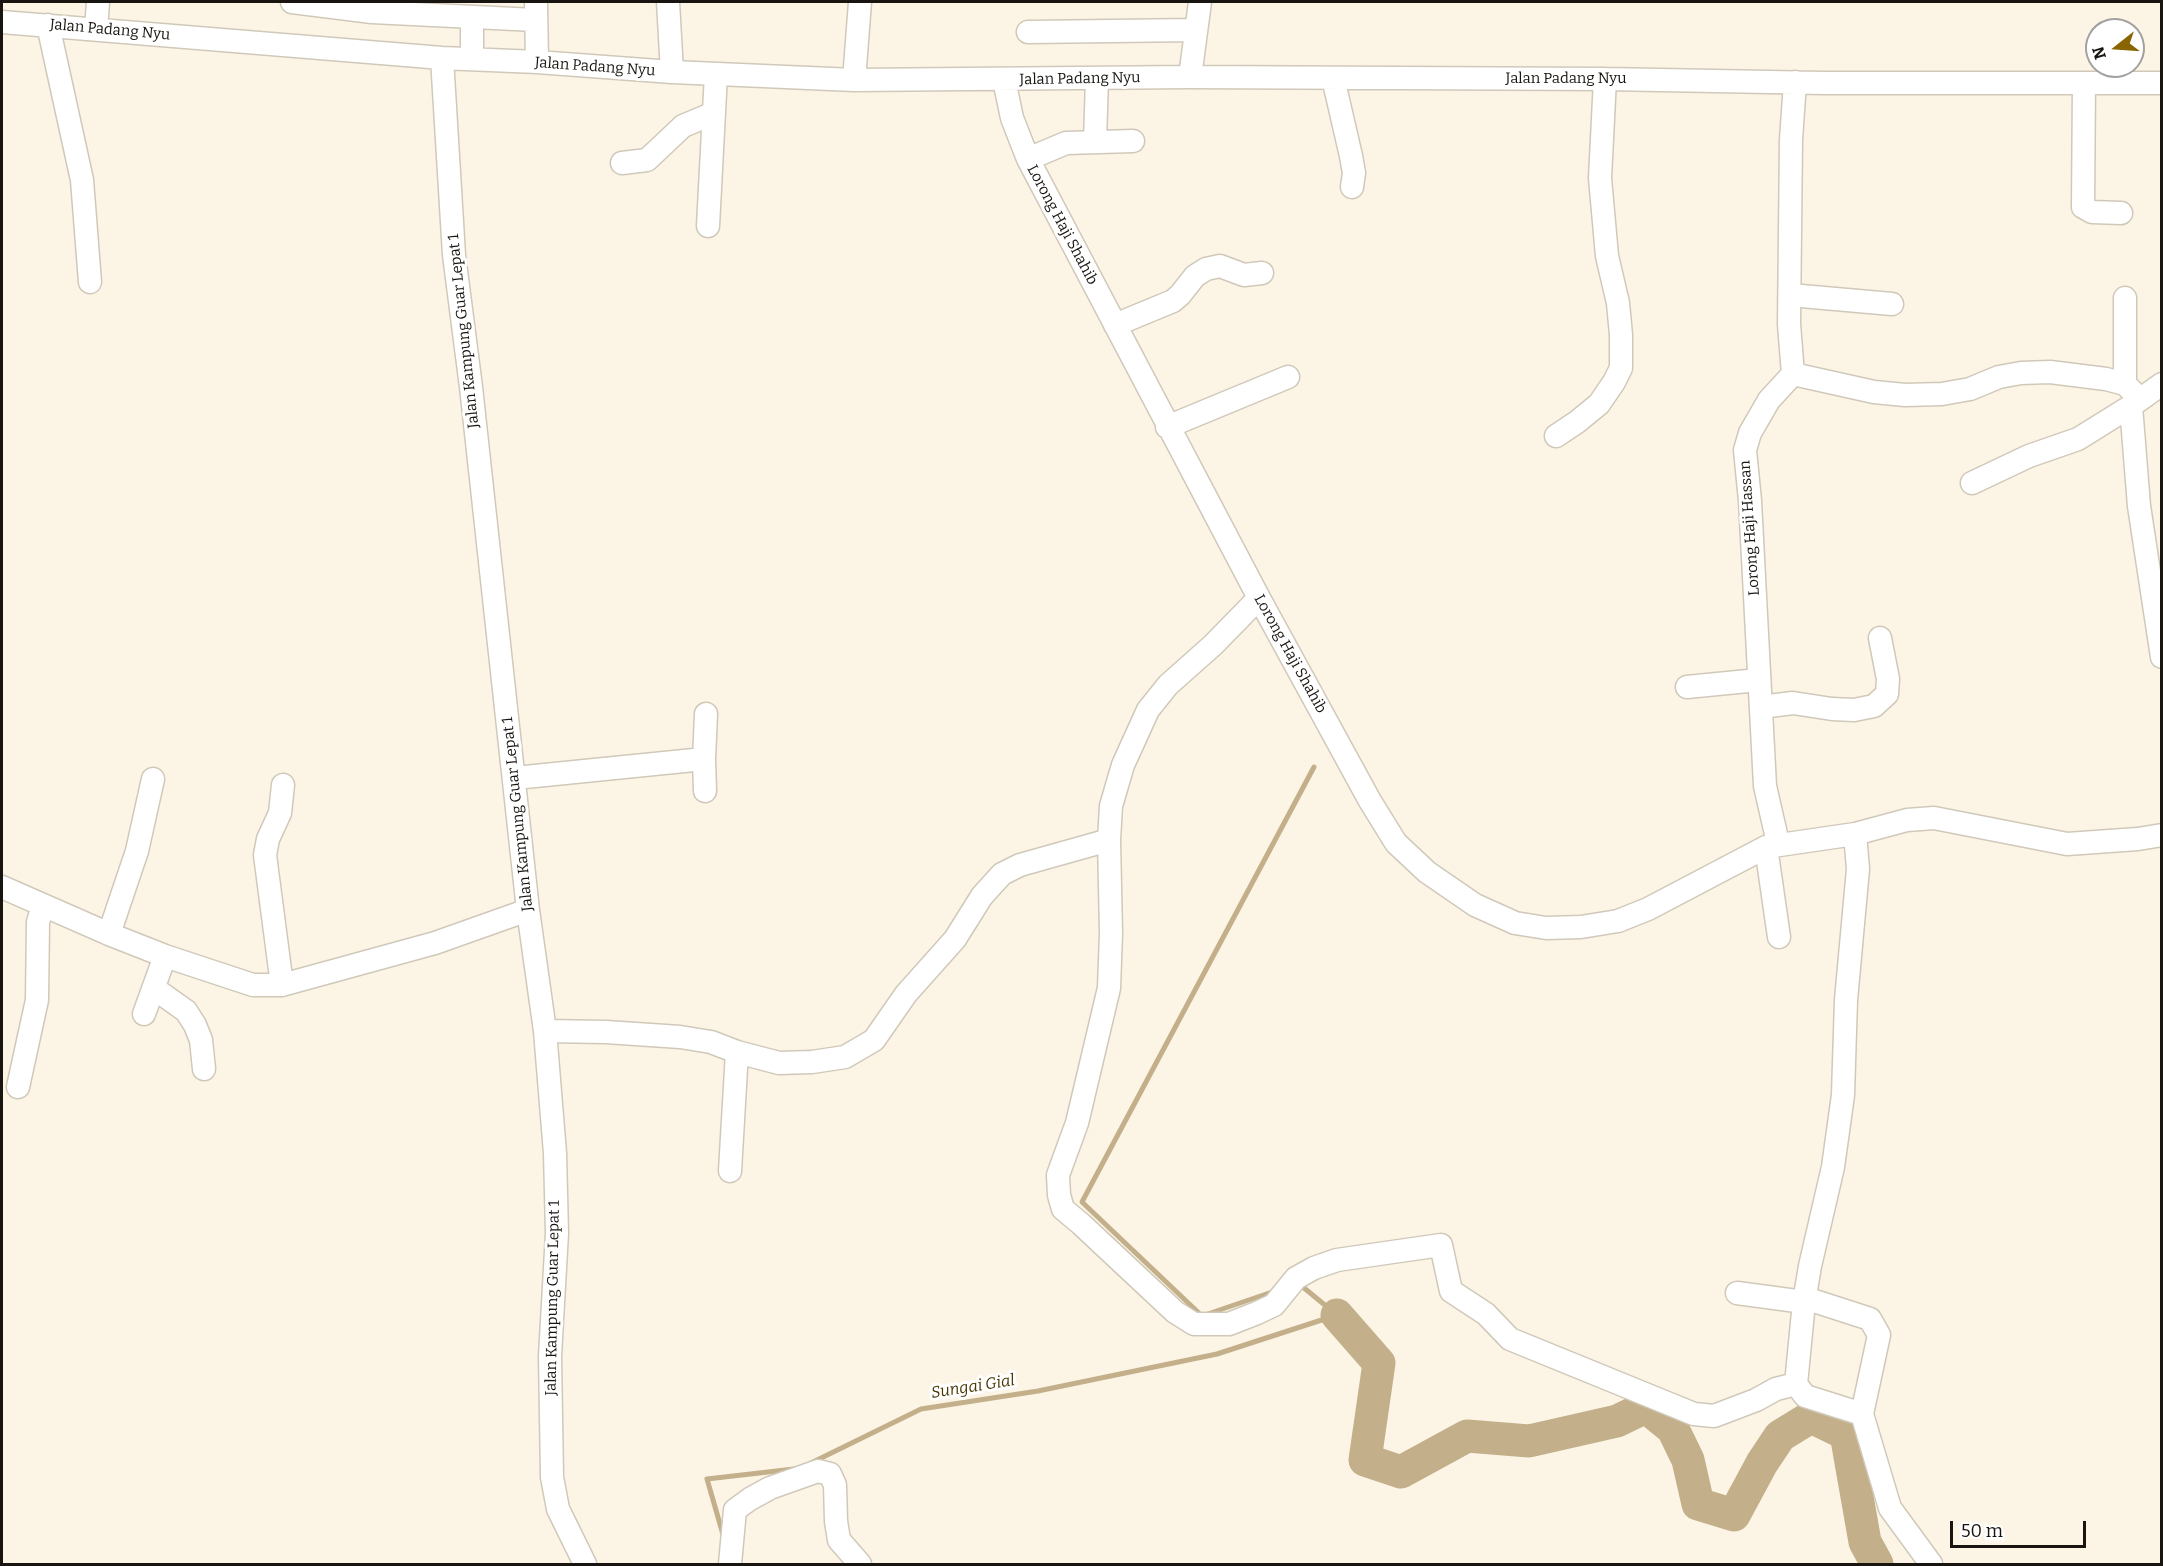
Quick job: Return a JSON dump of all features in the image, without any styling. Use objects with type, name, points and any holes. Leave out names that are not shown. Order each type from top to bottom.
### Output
[{"type":"street","points":[[96,29],[98,2]]},
{"type":"street","points":[[292,2],[472,17],[536,11],[537,62]]},
{"type":"street","points":[[668,2],[672,72]]},
{"type":"street","points":[[854,80],[860,2]]},
{"type":"street","points":[[1190,77],[1200,2]]},
{"type":"street","points":[[372,7],[373,52]]},
{"type":"street","points":[[472,17],[472,59]]},
{"type":"street","name":"Jalan Padang Nyu","points":[[2,22],[442,58],[854,80],[1190,77],[2162,83]]},
{"type":"street","points":[[48,25],[82,180],[90,282]]},
{"type":"street","points":[[1028,32],[1196,30]]},
{"type":"street","name":"Jalan Kampung Guar Lepat 1","points":[[442,58],[454,255],[515,778],[528,910],[545,1031],[555,1153],[557,1233],[550,1356],[552,1477],[561,1516],[585,1564]]},
{"type":"street","points":[[708,226],[716,74]]},
{"type":"street","points":[[1333,78],[1354,173],[1352,187]]},
{"type":"street","points":[[1095,141],[1097,79]]},
{"type":"street","points":[[1556,436],[1599,404],[1621,368],[1618,303],[1607,256],[1600,178],[1605,79]]},
{"type":"street","name":"Lorong Haji Shahib","points":[[1004,80],[1012,118],[1028,159],[1167,427],[1370,801],[1396,843],[1427,872],[1475,905],[1515,923],[1546,928],[1581,927],[1618,921],[1648,909],[1772,845]]},
{"type":"street","points":[[1795,82],[1791,140],[1789,324],[1792,374],[1874,392],[1905,395],[1942,394],[1970,389],[1999,377],[2021,372],[2050,372],[2106,379],[2132,397]]},
{"type":"street","points":[[2084,83],[2083,207],[2092,212],[2121,213]]},
{"type":"street","points":[[622,163],[647,160],[683,126],[714,113]]},
{"type":"street","points":[[1028,159],[1066,143],[1133,141]]},
{"type":"street","points":[[1115,325],[1173,301],[1187,288],[1195,276],[1206,269],[1220,266],[1244,275],[1262,273]]},
{"type":"street","points":[[1790,295],[1892,303]]},
{"type":"street","points":[[2125,298],[2139,506],[2162,657]]},
{"type":"street","name":"Lorong Haji Hassan","points":[[1779,937],[1765,786],[1750,501],[1745,450],[1750,433],[1769,400],[1792,374]]},
{"type":"street","points":[[1167,427],[1288,377]]},
{"type":"street","points":[[1972,483],[2029,456],[2078,439],[2132,397],[2162,384]]},
{"type":"street","points":[[1259,598],[1213,645],[1168,685],[1148,710],[1123,765],[1111,806],[1109,988],[1077,1123],[1058,1175],[1059,1195],[1063,1209],[1175,1312],[1194,1324],[1229,1324],[1274,1305],[1296,1278],[1314,1268],[1337,1260],[1441,1245],[1451,1292],[1486,1314],[1510,1339],[1694,1414],[1714,1416],[1756,1400],[1776,1389],[1796,1384]]},
{"type":"street","points":[[1761,707],[1793,703],[1832,710],[1854,710],[1874,706],[1887,694],[1888,679],[1880,638]]},
{"type":"street","points":[[1687,687],[1758,680]]},
{"type":"street","points":[[705,790],[706,714]]},
{"type":"street","points":[[515,778],[704,759]]},
{"type":"street","points":[[109,934],[137,851],[153,779]]},
{"type":"street","points":[[282,985],[265,855],[268,839],[280,813],[283,785]]},
{"type":"street","points":[[1772,845],[1855,834],[1907,820],[1934,818],[2067,844],[2162,835]]},
{"type":"street","points":[[1855,834],[1858,869],[1846,1000],[1844,1095],[1833,1167],[1804,1300],[1796,1384],[1805,1396],[1862,1414]]},
{"type":"street","points":[[545,1031],[680,1037],[711,1042],[737,1052],[779,1063],[812,1062],[845,1057],[874,1040],[906,994],[955,939],[982,896],[1002,873],[1020,865],[1109,840]]},
{"type":"street","points":[[2,886],[109,934],[165,956],[254,985],[282,985],[435,943],[528,910]]},
{"type":"street","points":[[18,1088],[37,1000],[38,922],[44,905]]},
{"type":"street","points":[[144,1014],[155,989],[165,956]]},
{"type":"street","points":[[155,989],[186,1011],[195,1025],[201,1040],[204,1069]]},
{"type":"street","points":[[730,1171],[737,1052]]},
{"type":"street","points":[[1737,1293],[1804,1300],[1870,1319],[1879,1335],[1862,1414],[1890,1508],[1931,1564]]},
{"type":"street","points":[[730,1564],[735,1510],[770,1488],[818,1471],[830,1474],[835,1485],[839,1540],[860,1564]]},
{"type":"waterway","points":[[1275,1291],[1202,1316],[1082,1202],[1314,767]]},
{"type":"waterway","points":[[1298,1283],[1337,1315]]},
{"type":"waterway","name":"Sungai Gial","points":[[811,1463],[921,1409],[1038,1391],[1217,1354],[1337,1315]]},
{"type":"waterway","points":[[1337,1315],[1379,1363],[1365,1460],[1401,1472],[1467,1436],[1529,1441],[1617,1421],[1646,1407],[1673,1429],[1688,1460],[1698,1504],[1734,1515],[1762,1463],[1780,1436],[1811,1417],[1846,1434],[1865,1542],[1877,1564]]},
{"type":"waterway","name":"Sungai Gial","points":[[724,1538],[707,1479],[794,1469]]}]
